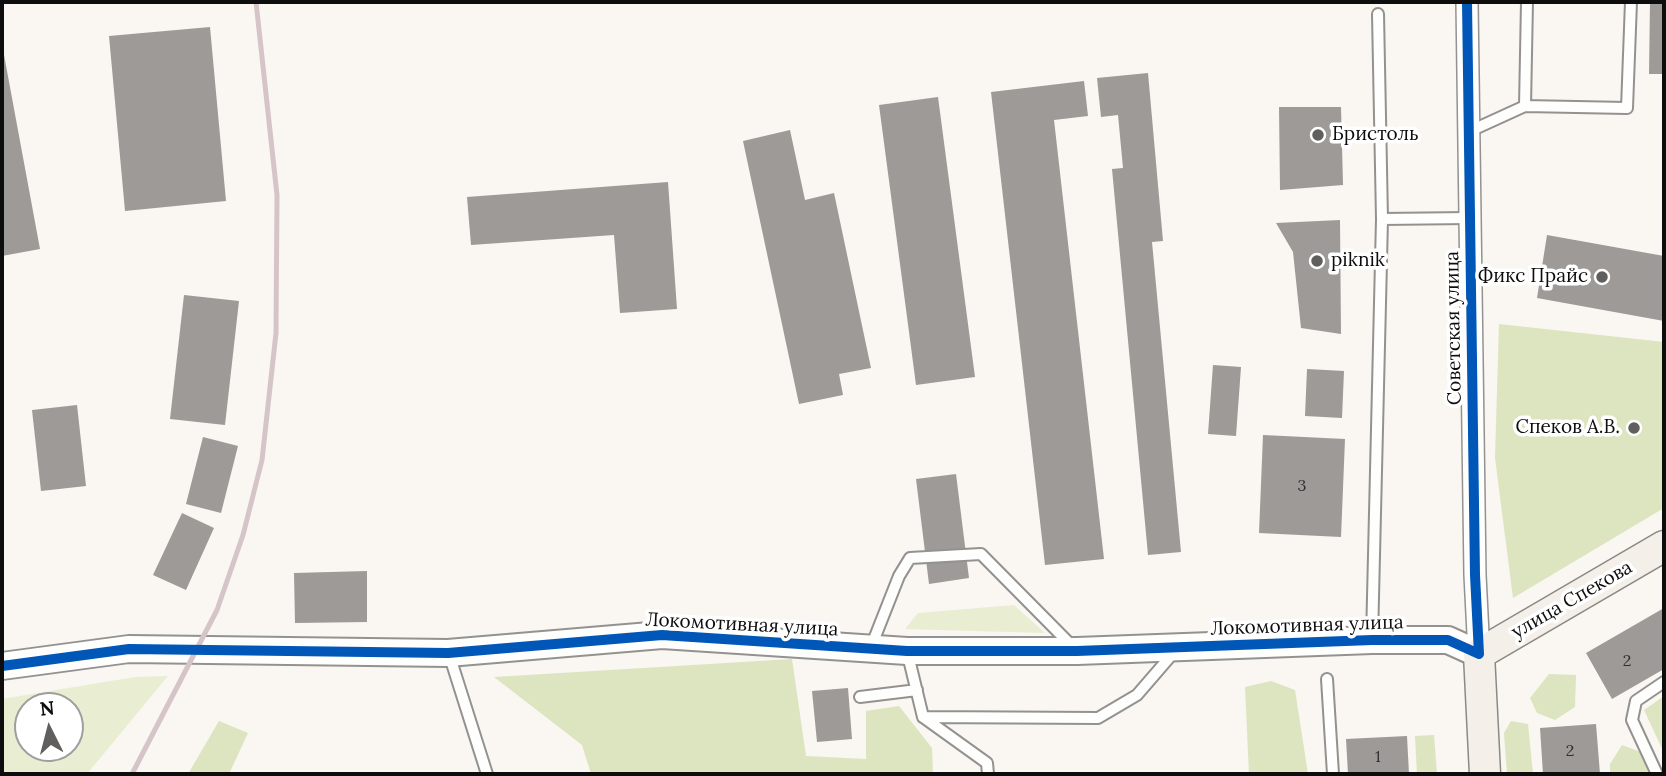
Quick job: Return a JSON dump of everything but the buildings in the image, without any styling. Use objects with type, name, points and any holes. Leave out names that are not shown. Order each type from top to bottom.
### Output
[{"type":"main road","name":"улица Спекова","points":[[1479,654],[1664,546]]},
{"type":"main road","name":"Советская улица","points":[[1479,654],[1485,774]]},
{"type":"street","name":"Советская улица","points":[[1467,2],[1475,562],[1479,654]]},
{"type":"street","name":"Локомотивная улица","points":[[2,666],[130,649],[448,653],[662,635],[908,650],[1077,651],[1372,640],[1448,640],[1479,654]]},
{"type":"lane","points":[[1525,106],[1527,2]]},
{"type":"lane","points":[[1468,132],[1525,106],[1628,108],[1631,2]]},
{"type":"lane","points":[[1372,640],[1382,219],[1378,14]]},
{"type":"lane","points":[[1382,219],[1469,218]]},
{"type":"lane","points":[[870,649],[899,576],[910,558],[981,554],[1028,598],[1077,651]]},
{"type":"lane","points":[[923,717],[1098,718],[1138,695],[1176,649]]},
{"type":"lane","points":[[908,650],[923,717],[987,763],[988,774]]},
{"type":"lane","points":[[448,653],[487,774]]},
{"type":"lane","points":[[1327,679],[1333,774]]},
{"type":"lane","points":[[1657,774],[1632,720],[1636,701],[1664,682]]},
{"type":"lane","points":[[860,697],[917,690]]},
{"type":"green space","points":[[1499,324],[1664,342],[1664,508],[1513,598],[1495,458]]},
{"type":"green space","points":[[1014,605],[1045,633],[905,629],[918,613]]},
{"type":"green space","points":[[792,659],[806,756],[866,759],[866,711],[899,706],[932,748],[933,774],[591,774],[582,745],[494,677]]},
{"type":"green space","points":[[1549,674],[1576,675],[1575,707],[1555,720],[1537,713],[1530,698]]},
{"type":"green space","points":[[168,676],[87,774],[2,774],[2,699],[14,697],[14,762],[84,762],[84,692],[44,692],[135,677]]},
{"type":"green space","points":[[1271,681],[1295,690],[1308,774],[1249,774],[1245,687]]},
{"type":"green space","points":[[1664,696],[1664,753],[1644,710]]},
{"type":"green space","points":[[219,721],[248,733],[229,774],[188,774]]},
{"type":"green space","points":[[1511,721],[1528,724],[1533,774],[1507,774],[1504,733]]},
{"type":"green space","points":[[1434,735],[1437,774],[1417,774],[1415,736]]},
{"type":"green space","points":[[1622,745],[1646,754],[1648,774],[1610,774],[1610,764]]},
{"type":"railway","points":[[132,774],[217,610],[243,535],[262,460],[276,333],[277,195],[256,2]]},
{"type":"cycle path","points":[[1467,2],[1475,575],[1479,654]]},
{"type":"cycle path","points":[[2,666],[129,649],[448,653],[662,635],[907,651],[1077,651],[1372,640],[1448,640],[1479,654]]},
{"type":"place","name":"Бристоль","points":[[1318,135]]},
{"type":"place","name":"piknik","points":[[1317,261]]},
{"type":"place","name":"Фикс Прайс","points":[[1602,277]]},
{"type":"place","name":"Спеков А.В.","points":[[1634,428]]}]
